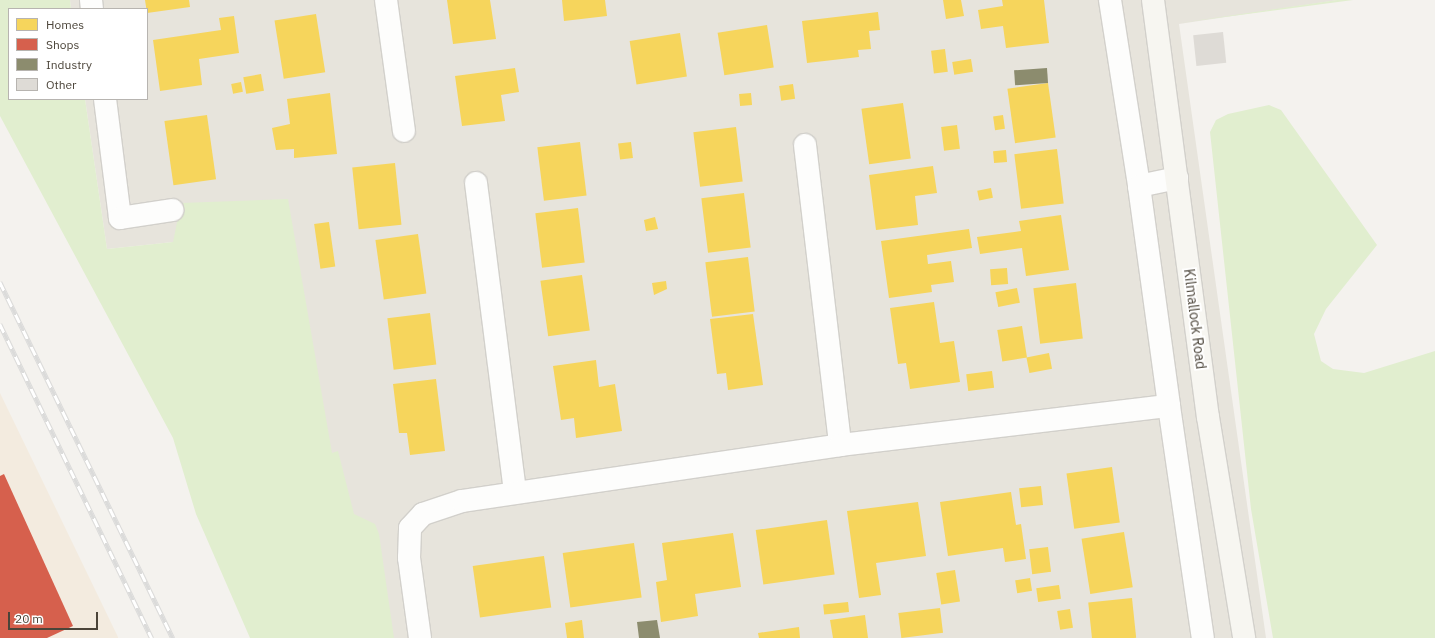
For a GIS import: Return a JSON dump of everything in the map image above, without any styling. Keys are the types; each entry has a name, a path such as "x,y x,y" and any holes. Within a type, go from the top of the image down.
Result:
{"main road":[{"name":"Kilmallock Road","path":"1153,0 1208,416 1244,638"}],"street":[{"path":"386,0 404,131"},
{"path":"1110,0 1139,186 1203,638"},
{"path":"104,100 120,218 172,210"},
{"path":"805,144 840,445"},
{"path":"1139,186 1177,178"},
{"path":"476,183 515,493"},
{"path":"420,638 408,558 410,528 423,514 462,500 840,445 1169,406"}],"shaded area":[{"path":"70,0 1338,0 1179,24 1266,638 337,638 173,242 107,249 85,100 148,100 148,8 71,8"},
{"path":"0,393 118,637 118,638 0,638"}],"green space":[{"path":"0,0 70,0 71,8 8,8 8,100 85,100 107,249 173,242 181,203 288,199 332,453 338,451 354,514 375,524 379,534 394,638 250,638 196,514 173,438 0,116"},
{"path":"1337,0 1353,0 1179,23"},
{"path":"1269,105 1281,110 1377,245 1326,309 1314,334 1321,361 1333,369 1364,373 1435,351 1435,638 1273,638 1251,509 1210,132 1216,120 1228,114"}],"building: Homes":[{"path":"145,0 189,0 190,7 148,13 148,8 146,8"},
{"path":"447,0 490,0 496,39 453,44"},
{"path":"562,0 605,0 607,16 564,21"},
{"path":"943,0 961,0 964,16 946,19"},
{"path":"1002,0 1044,0 1049,43 1006,48 1003,26 981,29 978,10 1003,6"},
{"path":"878,12 880,30 869,31 871,49 858,50 859,57 807,63 802,21"},
{"path":"316,14 325,72 284,79 275,21"},
{"path":"234,16 239,53 199,59 202,85 160,91 153,40 221,30 219,18"},
{"path":"767,25 774,67 724,75 718,33"},
{"path":"680,33 687,76 637,84 630,41"},
{"path":"945,49 948,72 934,74 931,51"},
{"path":"971,59 973,72 954,75 952,62"},
{"path":"515,68 519,92 501,95 505,121 462,126 455,76"},
{"path":"261,74 264,91 246,94 243,77"},
{"path":"241,82 243,92 233,94 231,84"},
{"path":"1048,83 1056,137 1015,143 1007,89"},
{"path":"793,84 795,99 781,101 779,86"},
{"path":"330,93 337,154 294,158 294,149 276,150 272,128 290,124 287,99"},
{"path":"751,93 752,105 740,106 739,94"},
{"path":"903,103 911,158 869,164 861,109"},
{"path":"207,115 216,179 173,185 164,121"},
{"path":"1003,115 1005,129 995,130 993,116"},
{"path":"957,125 960,149 944,151 941,127"},
{"path":"736,127 743,182 700,187 693,132"},
{"path":"580,142 587,196 544,201 537,147"},
{"path":"631,142 633,158 620,159 618,144"},
{"path":"1057,149 1064,204 1021,209 1014,154"},
{"path":"1006,150 1007,162 994,163 993,151"},
{"path":"395,163 401,225 359,229 352,167"},
{"path":"933,166 937,193 915,196 918,225 876,230 869,175"},
{"path":"991,188 993,198 979,200 977,191"},
{"path":"744,193 751,248 708,253 701,198"},
{"path":"578,208 585,263 542,268 535,213"},
{"path":"1061,215 1069,270 1026,276 1022,248 980,254 977,237 1021,231 1019,221"},
{"path":"655,217 658,229 646,231 644,220"},
{"path":"329,222 335,267 320,269 314,224"},
{"path":"969,229 972,248 927,255 928,264 951,261 954,282 931,285 932,292 889,298 881,241"},
{"path":"418,234 426,293 384,299 375,240"},
{"path":"748,257 755,312 712,317 705,262"},
{"path":"1007,268 1008,284 991,285 990,269"},
{"path":"582,275 590,330 548,336 540,281"},
{"path":"666,281 667,289 654,295 652,283"},
{"path":"1076,283 1083,339 1040,344 1033,288"},
{"path":"1017,288 1020,303 998,307 995,292"},
{"path":"934,302 940,343 954,341 960,382 910,389 906,363 898,364 890,308"},
{"path":"430,313 436,365 394,370 387,318"},
{"path":"753,314 763,385 728,390 726,373 717,374 710,319"},
{"path":"1022,326 1027,358 1002,362 997,330"},
{"path":"1049,353 1052,369 1029,373 1026,357"},
{"path":"596,360 599,387 615,384 622,431 576,438 574,418 561,420 553,366"},
{"path":"992,371 994,388 968,391 966,374"},
{"path":"436,379 445,451 410,455 407,433 399,433 393,384"},
{"path":"1112,467 1120,522 1074,529 1066,473"},
{"path":"1041,486 1043,505 1021,507 1019,488"},
{"path":"1011,492 1016,525 1021,524 1026,559 1005,562 1003,548 948,556 940,502"},
{"path":"918,502 926,556 876,563 881,595 859,598 847,511"},
{"path":"827,520 835,574 763,584 756,530"},
{"path":"1124,532 1133,587 1090,594 1082,539"},
{"path":"733,533 741,587 695,594 698,616 661,622 656,582 667,580 662,543"},
{"path":"634,543 642,597 570,607 563,553"},
{"path":"1048,547 1051,572 1032,574 1029,549"},
{"path":"544,556 551,607 480,618 473,566"},
{"path":"955,570 960,602 941,605 936,573"},
{"path":"1030,578 1032,591 1017,593 1015,580"},
{"path":"1059,585 1061,599 1038,602 1036,588"},
{"path":"1132,598 1136,638 1092,638 1088,603"},
{"path":"848,602 849,612 824,615 823,605"},
{"path":"940,608 943,633 901,638 898,613"},
{"path":"1070,609 1073,628 1060,630 1057,611"},
{"path":"865,615 868,638 833,638 830,620"},
{"path":"582,620 584,638 567,638 565,623"},
{"path":"799,627 800,638 759,638 758,633"}],"building: Shops":[{"path":"4,474 73,626 47,638 0,638 0,476"}],"building: Industry":[{"path":"1047,68 1048,83 1015,85 1014,70"},
{"path":"657,620 660,638 639,638 637,622"}],"building: Other":[{"path":"1223,32 1226,63 1196,66 1193,35"}],"railway":[{"path":"0,282 173,638"},
{"path":"0,324 152,638"}]}
